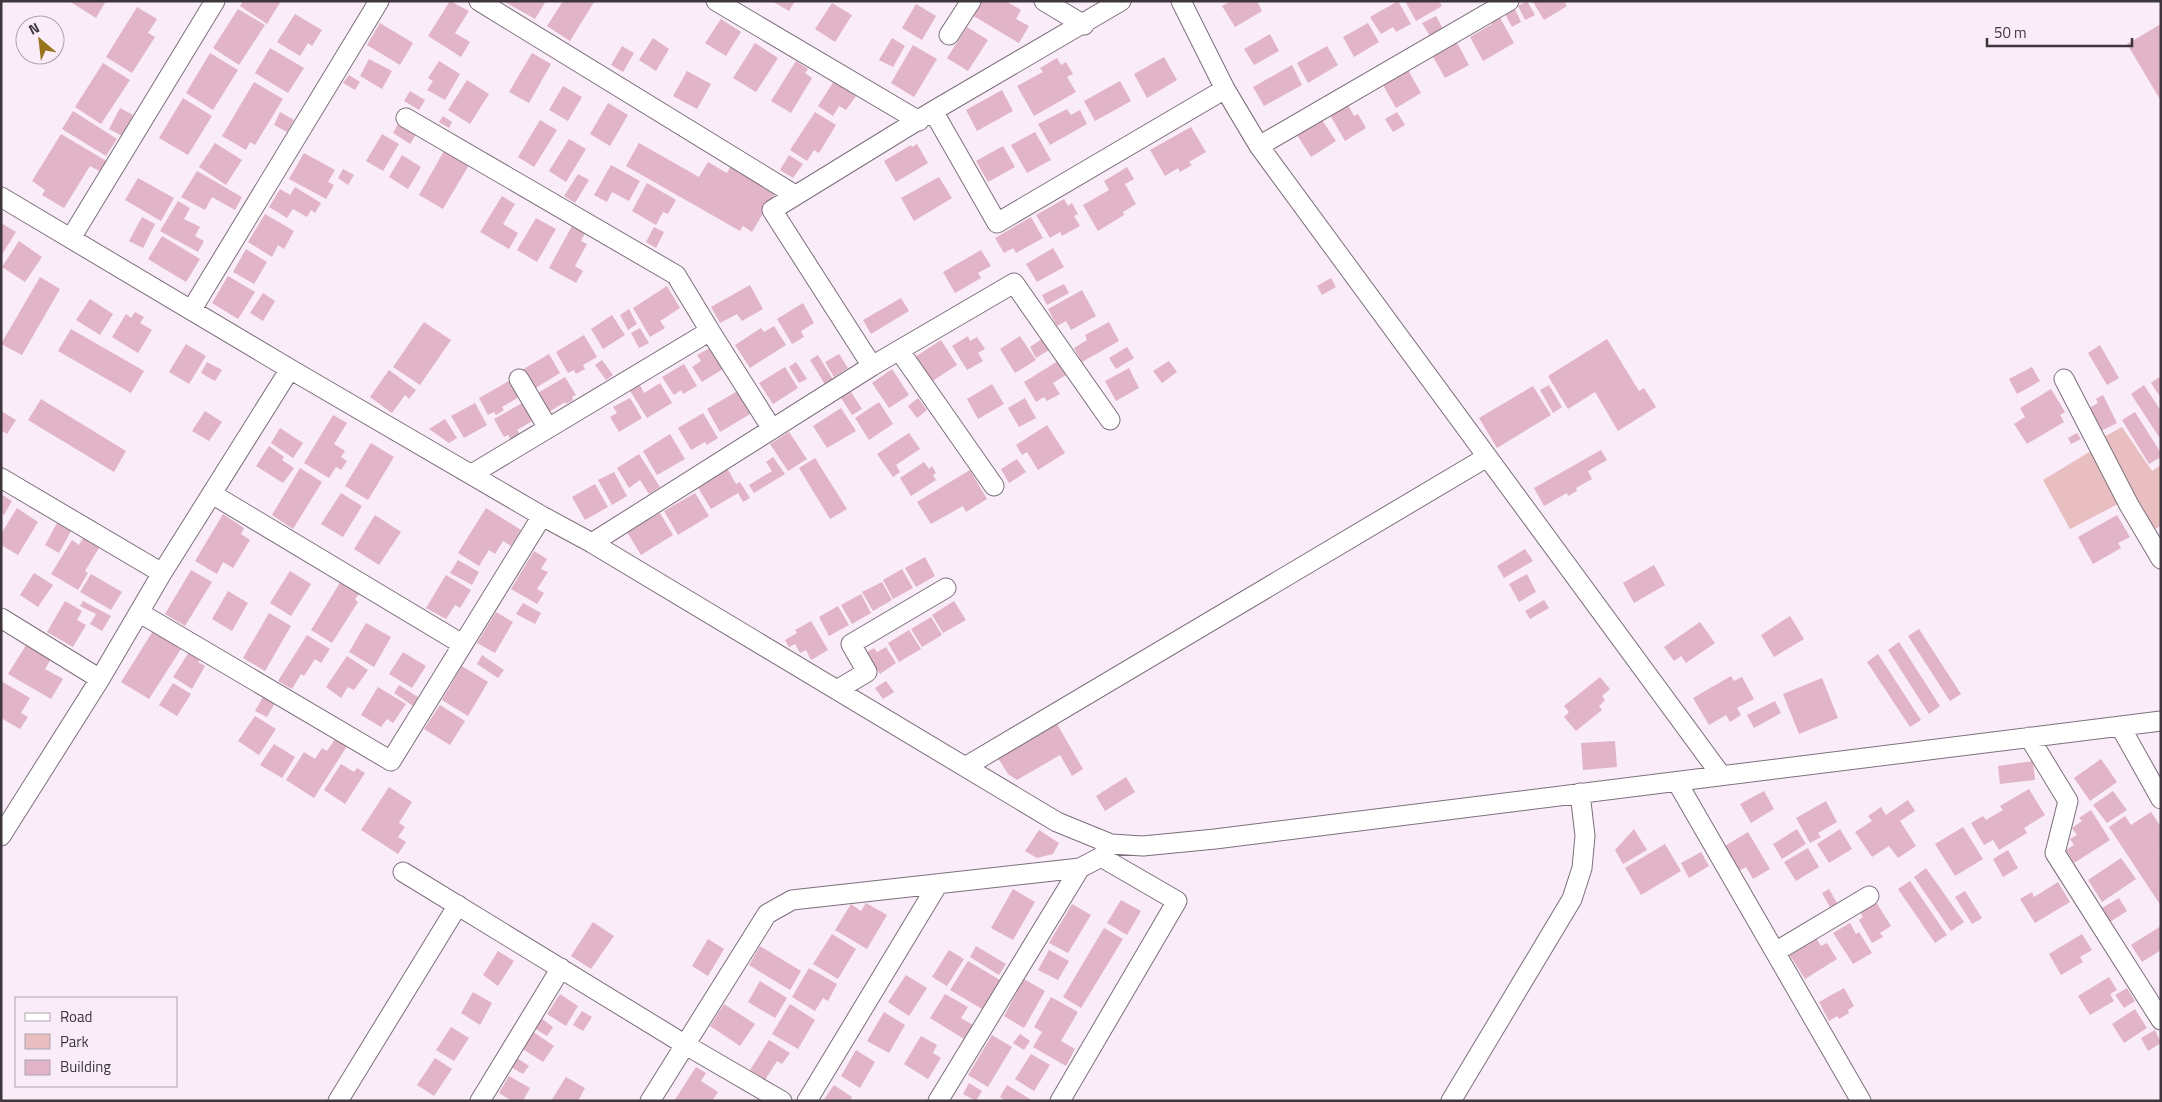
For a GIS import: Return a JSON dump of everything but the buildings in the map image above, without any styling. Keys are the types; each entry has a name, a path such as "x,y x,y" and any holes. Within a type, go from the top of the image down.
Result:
{"street":[{"path":"72,238 216,1"},
{"path":"192,309 379,1"},
{"path":"479,1 795,195"},
{"path":"716,1 926,116 997,222 1226,88"},
{"path":"949,35 970,1"},
{"path":"1044,1 1084,24"},
{"path":"872,366 772,210 926,116 1122,1"},
{"path":"1181,1 1226,88 1260,146 1721,776"},
{"path":"1260,146 1509,1"},
{"path":"406,118 676,275 772,429"},
{"path":"1,197 290,369 542,516 592,543 1106,850 1177,901 1060,1101"},
{"path":"592,543 872,366 1014,284 1110,420"},
{"path":"472,474 710,332"},
{"path":"899,350 994,486"},
{"path":"4,827 100,679 162,573 290,369"},
{"path":"519,379 548,428"},
{"path":"2064,379 2128,505 2161,559"},
{"path":"965,767 1487,457"},
{"path":"1,478 162,573"},
{"path":"212,494 462,644"},
{"path":"140,613 391,761 542,516"},
{"path":"837,690 867,672 851,644 946,588"},
{"path":"1,618 100,679"},
{"path":"938,1101 1080,868 1106,850 1216,839 2161,721"},
{"path":"2120,726 2161,799"},
{"path":"2030,737 2068,801 2055,852 2161,1020"},
{"path":"1676,782 1861,1101"},
{"path":"1451,1101 1572,899 1582,868 1585,836 1580,793"},
{"path":"650,1101 767,914 780,905 792,900 1080,868"},
{"path":"404,872 684,1044 782,1101"},
{"path":"807,1101 938,884"},
{"path":"1775,952 1869,896"},
{"path":"338,1101 458,906"},
{"path":"480,1101 561,968"}],"green space":[{"path":"2122,427 2152,471 2161,465 2161,526 2155,529 2102,438"},
{"path":"2091,451 2120,503 2070,529 2043,480"}]}
